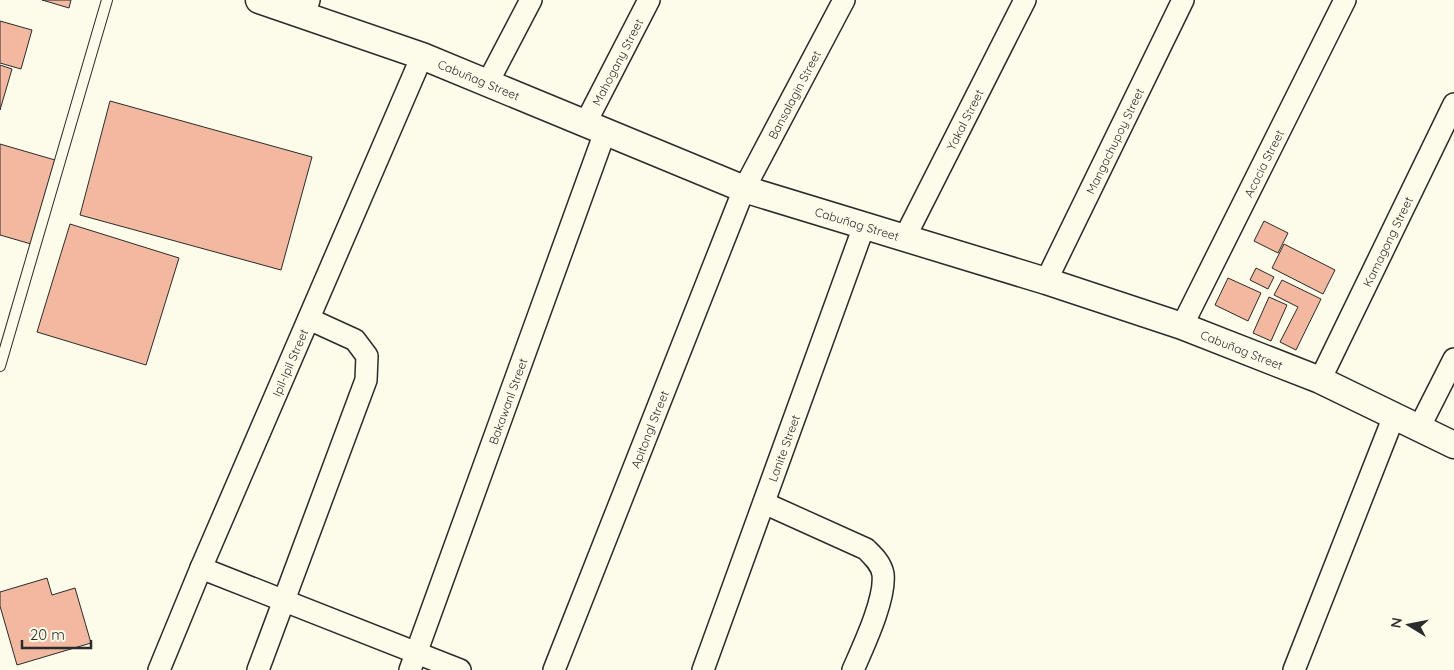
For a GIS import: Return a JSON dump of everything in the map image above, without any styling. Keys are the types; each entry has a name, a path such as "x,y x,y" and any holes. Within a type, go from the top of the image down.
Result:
{"street":[{"name":"Cabuñag Street","path":"259,0 306,7 487,84 744,189 1046,281 1182,326 1320,380 1454,445"},
{"path":"487,84 531,0"},
{"name":"Mahogany Street","path":"595,128 648,0"},
{"name":"Bansalagin Street","path":"744,189 844,0"},
{"name":"Yakal Street","path":"904,239 1025,0"},
{"name":"Mangachupoy Street","path":"1046,281 1183,0"},
{"name":"Acacia Street","path":"1182,326 1345,0"},
{"name":"Ipil-Ipil Street","path":"159,670 201,568 422,56"},
{"name":"Kamagong Street","path":"1320,380 1454,104"},
{"name":"Bakawanl Street","path":"413,661 595,128"},
{"name":"Apitongl Street","path":"554,670 744,189"},
{"name":"Lanite Street","path":"703,670 864,226"},
{"path":"258,670 366,380 367,356 355,340 309,319"},
{"path":"1419,428 1454,360"},
{"path":"1294,670 1394,416"},
{"path":"764,503 866,549 877,559 883,574 881,595 872,625 852,670"},
{"path":"201,568 284,600 413,661 460,670"}],"lane":[{"path":"0,366 106,0"}],"building":[{"path":"42,0 71,0 69,8"},
{"path":"0,21 32,30 21,69 0,63"},
{"path":"0,65 12,69 0,110"},
{"path":"110,101 312,157 281,270 80,215"},
{"path":"0,144 55,160 31,244 0,235"},
{"path":"1264,221 1288,233 1278,253 1254,241"},
{"path":"70,224 179,258 146,365 37,332"},
{"path":"1284,244 1335,270 1323,294 1272,268"},
{"path":"1256,268 1274,277 1268,289 1250,280"},
{"path":"1228,278 1261,293 1248,321 1215,305"},
{"path":"1282,280 1321,299 1296,350 1280,342 1298,307 1274,295"},
{"path":"1269,297 1287,305 1271,341 1253,333"},
{"path":"47,578 52,595 75,588 91,643 17,665 0,606 0,592"}]}
